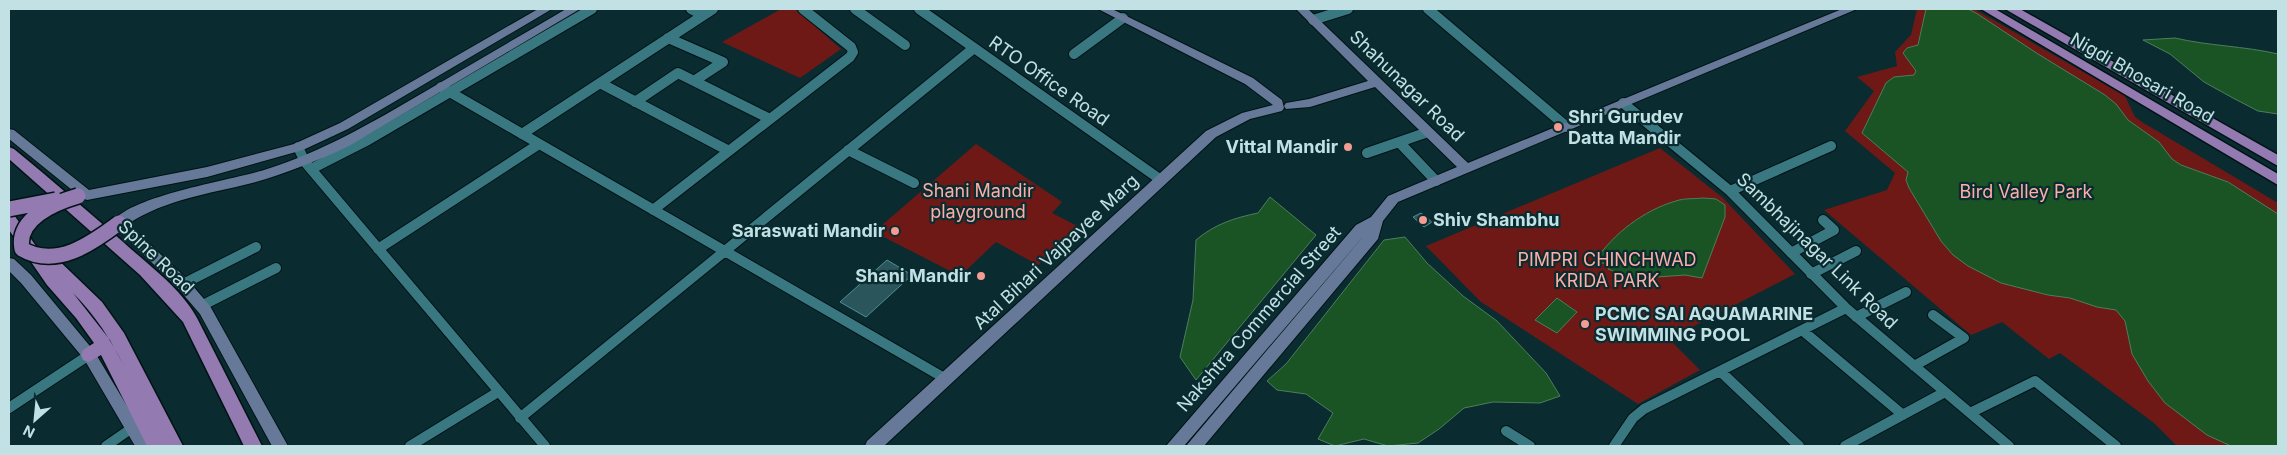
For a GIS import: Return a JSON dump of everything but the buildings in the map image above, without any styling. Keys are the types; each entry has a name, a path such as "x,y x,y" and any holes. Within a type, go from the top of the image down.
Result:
{"main road":[{"name":"Nigdi Bhosari Road","path":"1987,9 2278,180"},
{"name":"Nigdi Bhosari Road","path":"2010,9 2278,161"},
{"name":"Spine Road","path":"9,152 55,189 154,279 178,304 189,318 253,446"},
{"path":"9,209 78,196"},
{"path":"22,249 20,245 21,234 29,223 42,212 78,196"},
{"path":"9,219 53,280 82,314 104,346 120,373 156,446"},
{"path":"9,239 31,255 46,257 83,248 100,238 119,222"},
{"path":"46,257 96,306 118,337 174,446"},
{"path":"89,355 104,346"}],"street":[{"path":"9,133 78,196 141,186 207,172 298,147 344,126 546,9"},
{"path":"445,90 574,9"},
{"path":"119,222 157,203 279,170 308,165 592,9"},
{"path":"691,9 698,9"},
{"path":"522,134 713,9"},
{"path":"652,210 850,58 853,52 850,47 803,9"},
{"path":"855,9 905,45"},
{"name":"RTO Office Road","path":"919,9 1162,180"},
{"path":"1104,9 1249,81 1282,106"},
{"name":"Shahunagar Road","path":"1302,9 1466,168"},
{"path":"1313,20 1348,9"},
{"path":"1428,9 1567,127"},
{"name":"Nakshtra Commercial Street","path":"1174,446 1361,229 1376,220 1393,199 1851,9"},
{"path":"1074,54 1123,18"},
{"path":"668,38 723,62 694,81"},
{"path":"520,418 974,48"},
{"path":"635,102 678,73 770,119"},
{"name":"Atal Bihari Vajpayee Marg","path":"873,446 1211,134 1246,116 1282,106 1310,102 1377,82"},
{"path":"600,83 728,151"},
{"path":"445,90 946,379"},
{"name":"Sambhajinagar Link Road","path":"1623,103 1730,191 1846,308 2009,446"},
{"path":"1367,153 1428,132"},
{"path":"1399,142 1436,181"},
{"path":"378,250 538,144"},
{"path":"1730,191 1831,146"},
{"path":"298,147 308,165 378,250 545,446"},
{"path":"848,150 914,183"},
{"name":"Nakshtra Commercial Street","path":"1194,446 1372,235 1376,220"},
{"path":"1790,253 1834,230 1823,220"},
{"name":"Spine Road","path":"119,222 183,284 201,306 280,446"},
{"path":"183,284 256,247"},
{"path":"1811,274 1856,251"},
{"path":"9,263 26,279 89,355 143,446"},
{"path":"201,306 276,268"},
{"path":"1856,317 1906,292"},
{"path":"1614,446 1633,418 1644,409 1846,308"},
{"path":"1914,366 1964,338 1934,314"},
{"path":"1802,330 1903,415"},
{"path":"9,408 89,355"},
{"path":"1720,371 1799,446"},
{"path":"1970,413 2035,381 2116,446"},
{"path":"410,446 498,392"},
{"path":"1845,446 1945,392"},
{"path":"106,446 132,428"},
{"path":"1506,431 1530,446"}],"green space":[{"path":"781,9 795,9 841,49 800,78 722,42"},
{"name":"Bird Valley Park","path":"1917,9 1974,9 2125,96 2135,117 2142,122 2278,203 2278,446 2177,446 2154,423 2060,353 2049,359 2002,322 1971,335 1824,210 1887,190 1895,173 1845,131 1874,91 1857,77 1897,66 1895,52 1911,35"},
{"name":"Shani Mandir playground","path":"976,144 1062,202 1052,213 1081,228 1038,265 996,242 960,276 874,232"},
{"name":"PIMPRI CHINCHWAD KRIDA PARK","path":"1660,148 1723,198 1795,274 1669,339 1700,370 1638,404 1481,302 1426,246"}],"shaded area":[{"name":"Bird Valley Park","path":"1926,9 1968,9 1976,13 2105,95 2116,104 2128,120 2159,142 2172,159 2181,165 2228,182 2278,214 2278,446 2231,446 2207,435 2165,403 2148,381 2132,354 2125,321 2116,310 2001,283 1968,266 1953,255 1941,241 1909,188 1906,180 1908,172 1862,133 1886,83 1894,77 1914,75 1916,71 1903,53 1907,48 1918,45"},
{"path":"2175,38 2278,54 2278,114 2258,111 2233,98 2204,82 2170,54 2143,40"},
{"path":"1270,197 1316,235 1196,380 1180,357 1193,300 1196,240 1225,222 1258,213"},
{"path":"1716,199 1725,205 1725,217 1702,278 1685,275 1657,277 1654,285 1649,285 1608,269 1610,265 1595,261 1602,251 1630,224 1652,210 1679,200"},
{"path":"1405,237 1427,263 1463,296 1497,321 1546,373 1560,396 1540,403 1493,402 1464,408 1439,429 1418,443 1388,446 1364,439 1335,446 1318,439 1333,413 1306,394 1277,390 1267,381 1286,364 1384,240"},
{"path":"1557,298 1577,312 1557,333 1535,320"}],"place":[{"name":"Shri Gurudev Datta Mandir","path":"1558,127"},
{"name":"Vittal Mandir","path":"1348,147"},
{"name":"Shiv Shambhu","path":"1423,220"},
{"name":"Saraswati Mandir","path":"895,231"},
{"name":"Shani Mandir","path":"981,276"},
{"name":"PCMC SAI AQUAMARINE SWIMMING POOL","path":"1585,324"}]}
